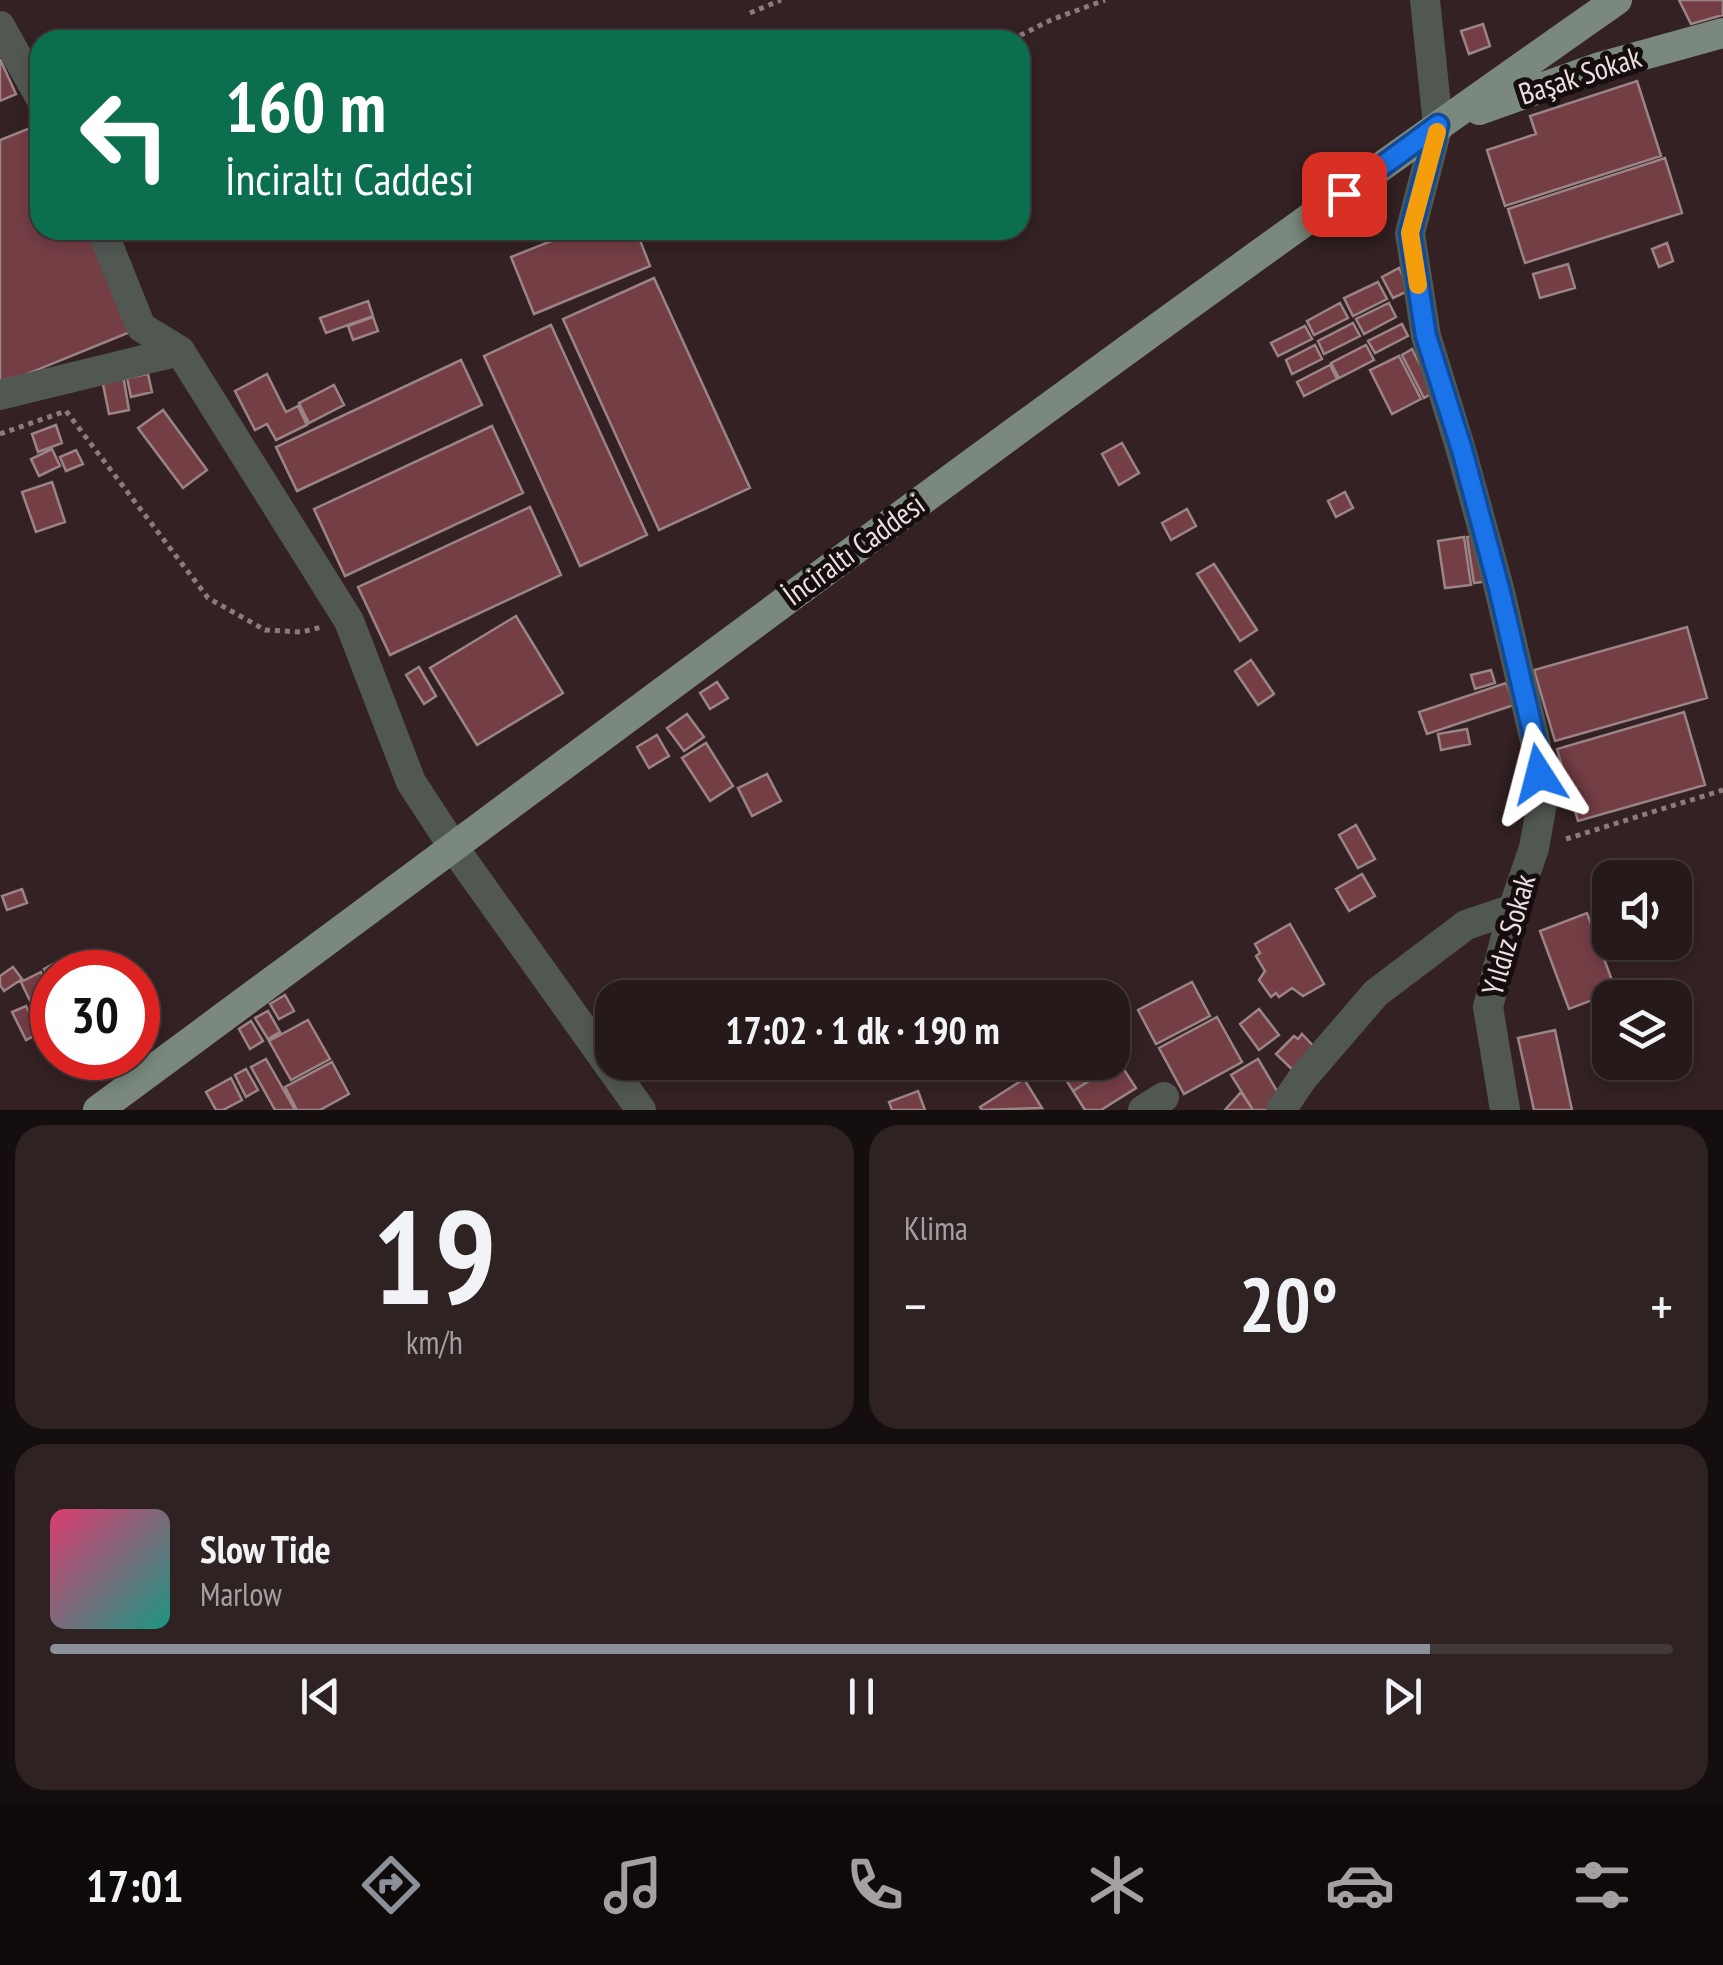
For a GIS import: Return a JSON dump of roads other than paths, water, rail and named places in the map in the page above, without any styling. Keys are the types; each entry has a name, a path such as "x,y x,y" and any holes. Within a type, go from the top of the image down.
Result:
{"main road":[{"name":"İnciraltı Caddesi","path":"98,1110 664,688 1438,125 1617,0"},
{"name":"Başak Sokak","path":"1438,125 1571,76 1723,33"}],"street":[{"name":"Yıldız Sokak","path":"1426,0 1438,125 1410,233 1426,336 1494,570 1536,745 1542,802 1534,848 1513,909 1488,1007 1505,1110"},
{"path":"0,26 30,79"},
{"path":"106,240 141,327 180,351 349,620 411,782 641,1110"},
{"path":"0,394 180,351"},
{"path":"1281,1110 1302,1079 1376,994 1466,925 1513,909"}]}
